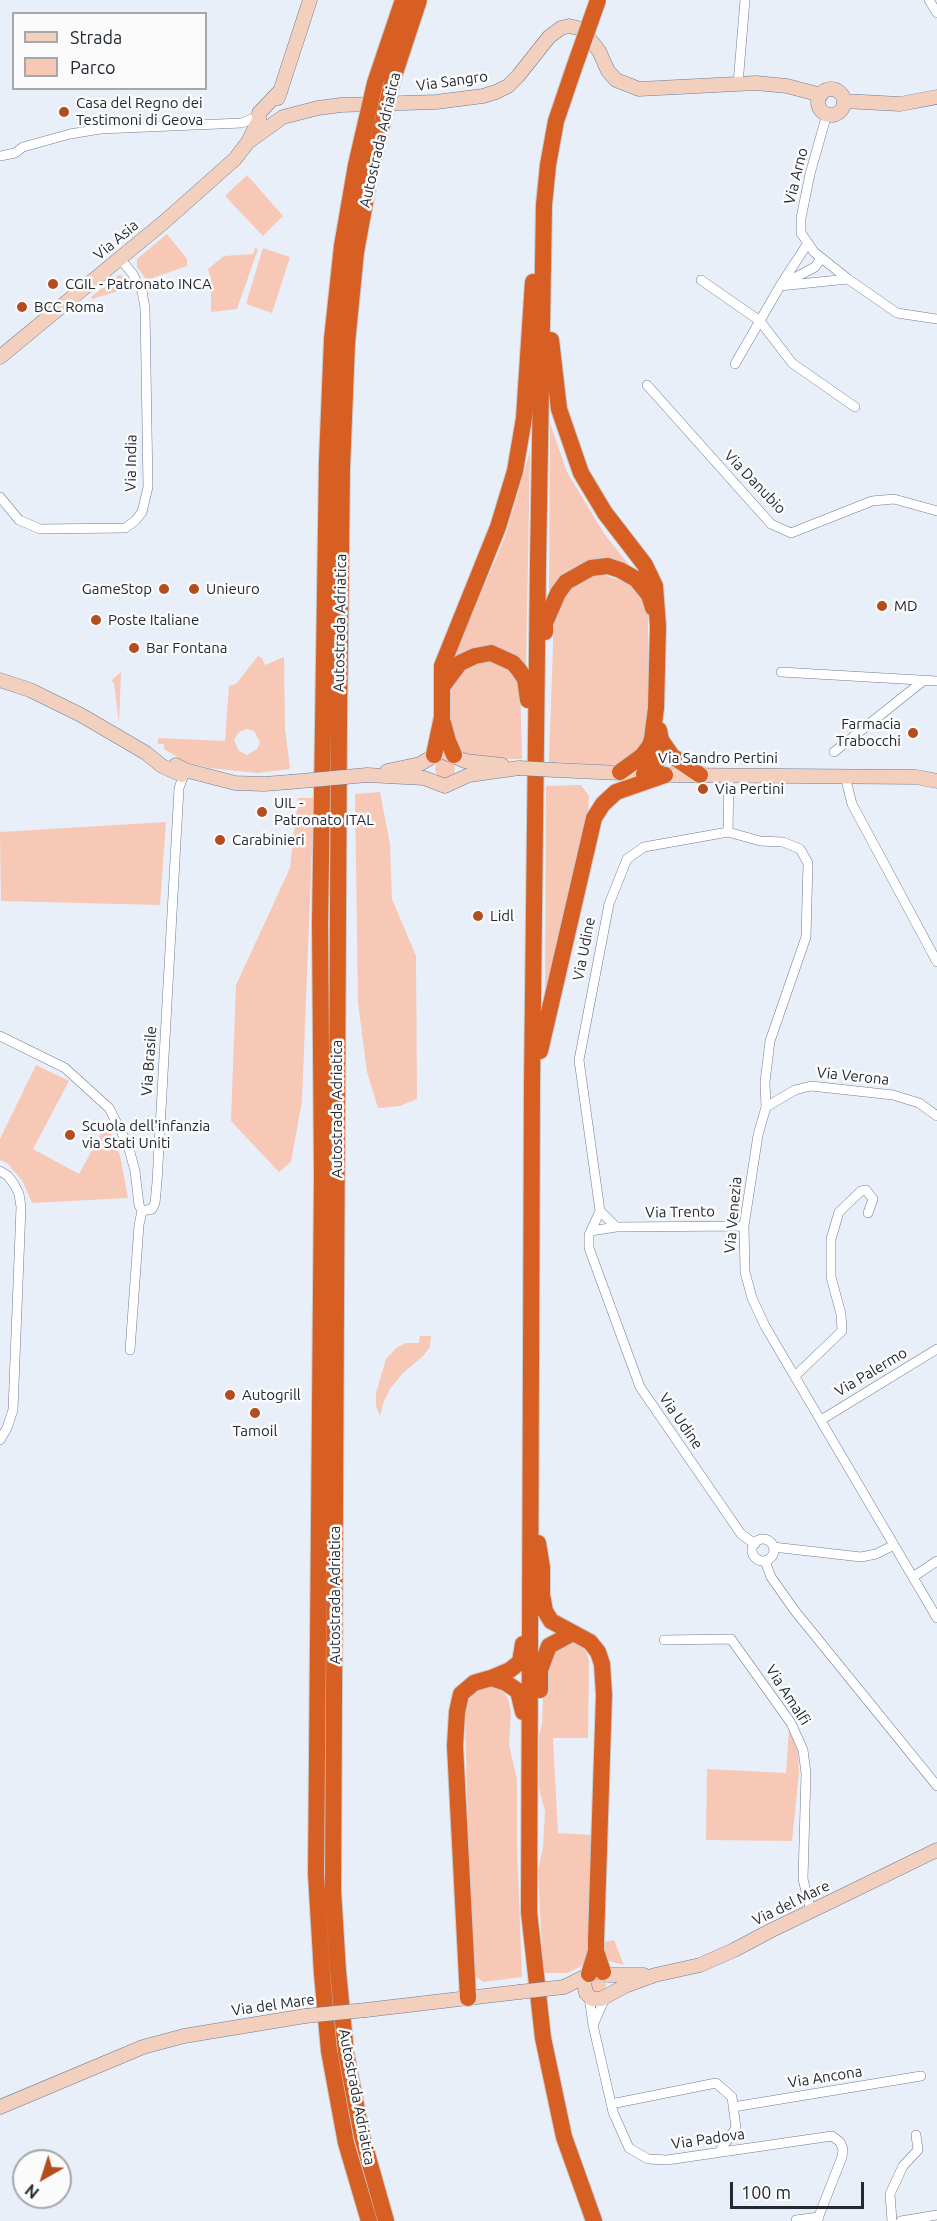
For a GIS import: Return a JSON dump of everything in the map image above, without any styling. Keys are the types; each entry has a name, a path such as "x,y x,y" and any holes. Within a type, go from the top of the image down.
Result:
{"highway":[{"name":"Autostrada Adriatica","path":"386,2221 362,2136 346,2053 333,1890 339,683 342,468 349,249 356,165 375,83 403,0"},
{"name":"Autostrada Adriatica","path":"369,2221 346,2142 329,2051 316,1874 322,1188 320,911 327,461 332,339 349,249 393,79 419,0"},
{"path":"456,757 447,741 442,717 442,666 498,527 515,471 524,418 534,265 548,165 556,121 598,0"},
{"path":"544,205 549,218 551,346 559,409 581,473 604,513 645,565 655,586 658,626 656,708 649,747 642,756 620,772"},
{"path":"544,205 532,1084 529,1912 543,2038 564,2137 594,2221"},
{"path":"537,695 543,674 545,623 558,593 566,582 577,575 591,568 608,566 636,579 649,595 658,626"},
{"path":"442,687 455,669 468,659 483,654 500,656 513,663 525,679 528,690 529,723 536,736"},
{"path":"644,774 655,765 658,758 661,740 656,708"},
{"path":"432,757 442,717"},
{"path":"661,740 672,756 700,775"},
{"path":"532,1084 594,818 603,804 616,792 665,775"},
{"path":"530,1529 540,1546 545,1611 550,1621 590,1642 598,1652 604,1679 597,1974"},
{"path":"468,1998 455,1746 457,1712 461,1694 474,1683 510,1670 520,1662 523,1647 523,1616 530,1600"},
{"path":"528,1746 539,1723 540,1670 544,1656 549,1646 571,1634"},
{"path":"492,1678 518,1691 523,1704 528,1746"}],"main road":[{"name":"Via Asia","path":"0,357 196,195 235,159 263,121 280,90 310,0"},
{"name":"Via Sangro","path":"263,121 341,105 436,102 483,96 496,92 508,86 518,76 549,37 561,28 569,26 582,29 593,42 608,71 616,80 639,89 756,83 787,86 820,95 827,90 834,89 840,92 844,101 900,104 937,97"},
{"path":"820,95 819,107 827,114 839,113 844,101"},
{"path":"0,680 30,690 60,704 146,753 162,766 186,775"},
{"name":"Via Sandro Pertini","path":"186,775 236,783 264,784 369,775 420,764 444,752 476,763 519,768 665,775 916,777 937,781"},
{"path":"432,757 428,764 428,774 435,783"},
{"path":"456,757 462,769 459,778"},
{"name":"Via Sandro Pertini","path":"369,775 424,778 439,785 450,785 459,778 469,775 519,768"},
{"name":"Via Sandro Pertini","path":"916,777 937,770"},
{"name":"Via del Mare","path":"564,1988 596,2000 655,1975 700,1965 937,1851"},
{"path":"587,1995 584,1983 597,1974 612,1981 608,1996"},
{"name":"Via del Mare","path":"0,2107 143,2047 184,2036 305,2016 564,1988 597,1974 655,1975"}],"street":[{"path":"738,84 745,0"},
{"path":"929,0 937,13"},
{"name":"Via Arno","path":"827,114 810,174 801,218 801,233 821,258 897,313 937,319"},
{"path":"0,156 70,134 116,129 263,121"},
{"path":"735,364 808,243"},
{"path":"780,286 815,267 821,258"},
{"name":"Via India","path":"0,497 19,520 40,529 125,528 142,512 148,488 145,308 142,291 132,273 120,259"},
{"path":"780,286 848,279"},
{"path":"701,280 760,321 792,363 855,407"},
{"name":"Via Danubio","path":"647,385 771,524 791,533 872,501 894,499 937,511"},
{"path":"781,672 937,681"},
{"path":"834,752 923,681"},
{"name":"Via Brasile","path":"130,1350 142,1211 152,1209 155,1203 180,799 186,775"},
{"path":"728,832 729,775"},
{"path":"844,776 852,804 937,962"},
{"name":"Via Venezia","path":"728,832 760,841 783,842 800,849 808,863 806,937 770,1041 765,1082 766,1107 758,1135 744,1226 744,1265 752,1298 765,1326 937,1618"},
{"name":"Via Udine","path":"728,832 644,847 627,859 609,904 579,1060 600,1211 588,1240 589,1248 639,1387 741,1534 755,1544 753,1554 758,1560 765,1561 771,1577 795,1611 937,1786"},
{"path":"0,1036 65,1068 108,1108 128,1145 142,1211"},
{"name":"Via Verona","path":"766,1107 795,1090 812,1086 893,1095 919,1103 937,1116"},
{"path":"0,1171 14,1184 19,1194 21,1207 14,1410 0,1440"},
{"path":"795,1376 842,1331 841,1314 831,1277 831,1239 839,1212 861,1191 866,1190 873,1199 868,1213"},
{"path":"600,1211 616,1227"},
{"name":"Via Trento","path":"616,1227 744,1226"},
{"path":"591,1231 616,1227"},
{"name":"Via Palermo","path":"821,1420 937,1349"},
{"path":"755,1544 763,1540 770,1542 773,1547 772,1556 765,1561"},
{"path":"773,1547 861,1557 876,1554 894,1545"},
{"path":"913,1576 937,1561"},
{"name":"Via Amalfi","path":"664,1640 731,1640 791,1723 803,1750 806,1773 803,1879 811,1912"},
{"path":"587,1995 593,2025"},
{"path":"593,2025 608,1996"},
{"name":"Via Padova","path":"593,2025 611,2104 629,2148 648,2159 667,2160 822,2136 837,2138 843,2149 842,2157 818,2219 796,2220"},
{"name":"Via Ancona","path":"733,2107 921,2076"},
{"path":"611,2104 716,2083 732,2097 736,2128 719,2152"},
{"path":"892,2221 890,2194 903,2166 918,2150 916,2135"},
{"path":"901,2221 937,2215"}],"green space":[{"path":"247,175 283,216 263,236 225,196"},
{"path":"167,234 187,259 187,266 147,280 137,267 137,259"},
{"path":"255,248 258,249 237,309 211,312 211,279 208,269 224,256 253,254"},
{"path":"263,248 290,257 272,313 246,304"},
{"path":"119,275 125,277 132,287 92,299 91,297"},
{"path":"550,423 567,472 605,535 642,581 618,564 549,596"},
{"path":"530,451 526,667 509,654 451,663 505,537"},
{"path":"591,576 606,576 622,581 635,588 644,602 648,614 648,734 645,744 622,763 610,765 549,762 554,616 564,594 577,583"},
{"path":"258,656 262,658 265,665 284,657 285,728 290,769 257,773 210,768 186,762 164,749 164,744 158,744 158,738 225,741 229,686 236,684","holes":["247,729 254,731 260,742 257,749 247,755 239,751 234,740 239,732"]},
{"path":"495,660 509,667 520,682 522,759 475,759 456,750 447,714 452,682 468,663"},
{"path":"121,672 119,723 114,683 111,681"},
{"path":"441,759 449,759 455,765 455,773 449,779 441,779 435,773 435,765"},
{"path":"581,785 589,796 588,817 545,999 546,786"},
{"path":"380,792 390,844 392,899 416,956 417,1099 400,1106 378,1108 367,1072 358,1002 355,794"},
{"path":"298,798 314,798 302,1101 291,1162 279,1172 231,1121 236,985 290,868"},
{"path":"166,822 160,905 1,901 0,832"},
{"path":"36,1065 69,1081 33,1149 79,1174 107,1123 120,1156 128,1198 32,1203 22,1180 7,1163 0,1160 0,1139"},
{"path":"420,1336 431,1336 430,1347 390,1389 380,1416 376,1406 376,1393 386,1359 396,1348 406,1343 419,1343"},
{"path":"570,1641 580,1644 589,1661 588,1738 553,1738 558,1833 592,1835 589,1959 580,1967 567,1973 543,1973 538,1870 543,1848 545,1811 539,1789 539,1735 542,1724 544,1666 548,1654"},
{"path":"483,1684 497,1687 507,1696 511,1711 509,1745 517,1779 522,1977 483,1982 474,1975 471,1960 465,1702 472,1691"},
{"path":"789,1728 798,1752 799,1773 792,1841 706,1840 707,1769 786,1773"},
{"path":"614,1940 624,1965 609,1961 604,1954 603,1942"},
{"path":"598,1977 604,1979 606,1985 604,1991 598,1993 592,1991 590,1985 592,1979"}],"place":[{"name":"Casa del Regno dei Testimoni di Geova","path":"64,112"},
{"name":"CGIL - Patronato INCA","path":"53,284"},
{"name":"BCC Roma","path":"22,307"},
{"name":"GameStop","path":"164,589"},
{"name":"Unieuro","path":"194,589"},
{"name":"MD","path":"882,606"},
{"name":"Poste Italiane","path":"96,620"},
{"name":"Bar Fontana","path":"134,648"},
{"name":"Farmacia Trabocchi","path":"913,733"},
{"name":"Via Pertini","path":"703,789"},
{"name":"UIL - Patronato ITAL","path":"262,812"},
{"name":"Carabinieri","path":"220,840"},
{"name":"Lidl","path":"478,916"},
{"name":"Scuola dell'infanzia via Stati Uniti","path":"70,1135"},
{"name":"Autogrill","path":"230,1395"},
{"name":"Tamoil","path":"255,1413"}]}
